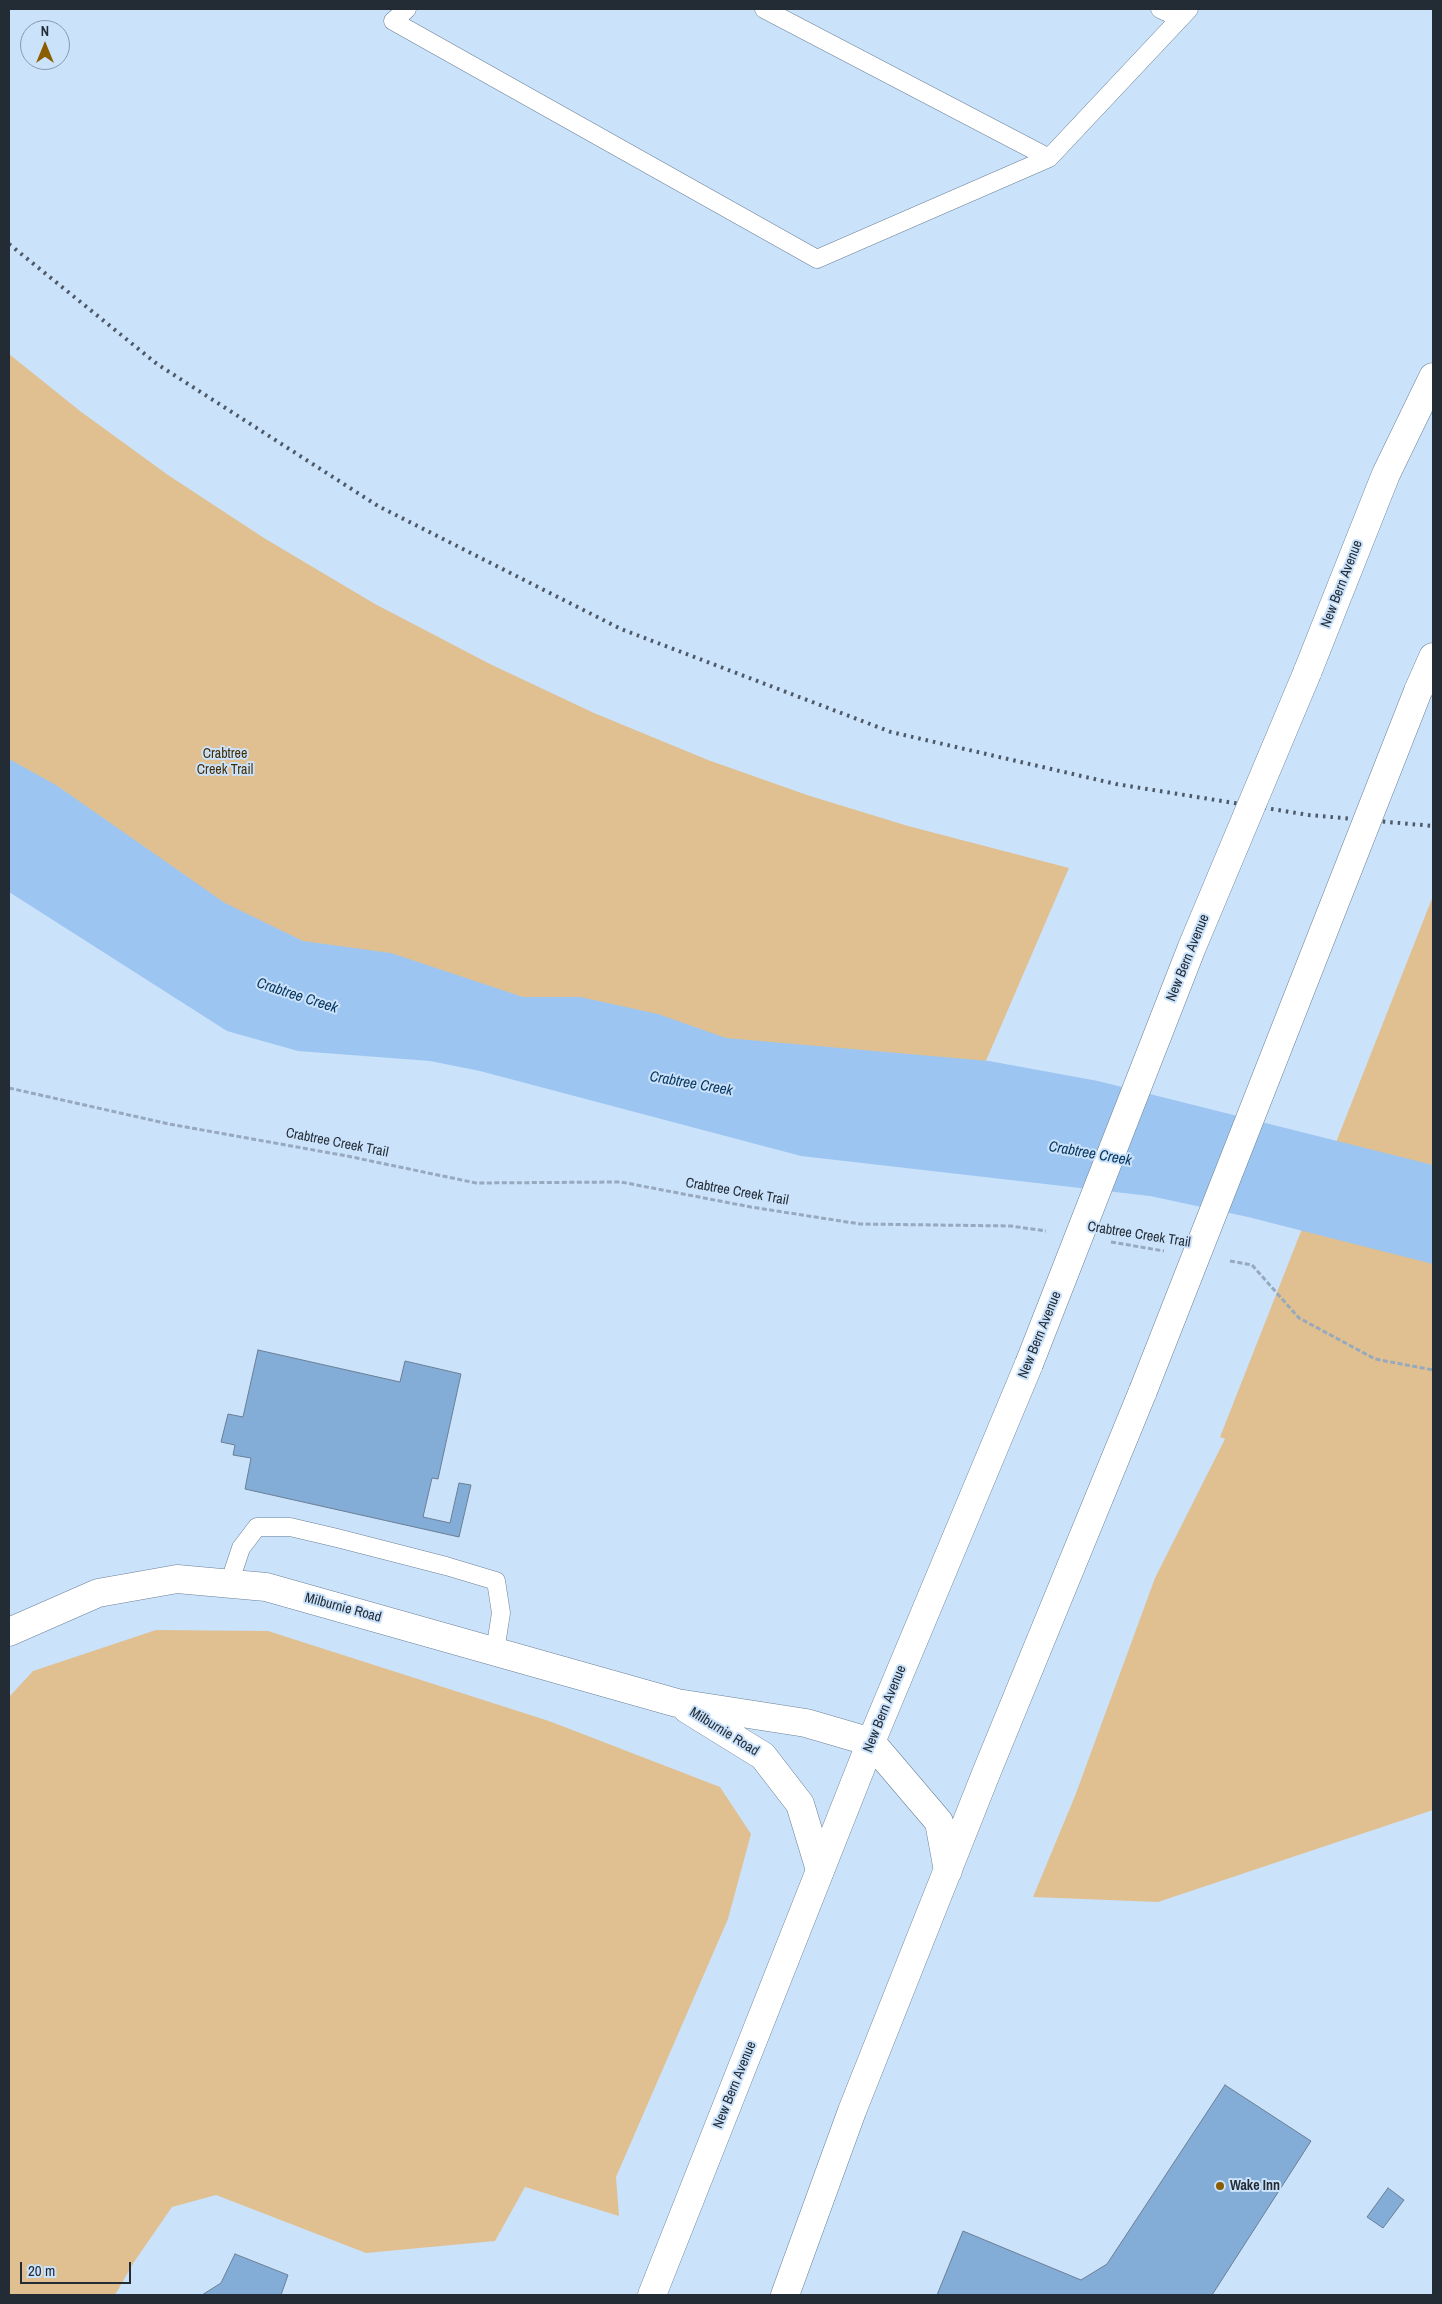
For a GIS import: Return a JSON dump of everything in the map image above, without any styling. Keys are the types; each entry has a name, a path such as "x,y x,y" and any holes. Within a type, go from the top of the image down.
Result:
{"main road":[{"name":"New Bern Avenue","path":"652,2295 871,1742 1029,1364 1192,947 1307,672 1386,474 1433,377"},
{"path":"785,2295 852,2111 1143,1391 1433,657"},
{"name":"Milburnie Road","path":"9,1632 98,1593 177,1579 266,1587 495,1650 677,1703 806,1722 871,1742"},
{"name":"Milburnie Road","path":"677,1703 763,1756 800,1804 820,1870"},
{"path":"871,1742 939,1822 948,1871"}],"lane":[{"path":"407,9 393,21 817,259 1049,158 1184,14"},
{"path":"764,9 1049,158"},
{"path":"1160,9 1184,14"},
{"path":"229,1584 241,1548 257,1527 290,1527 336,1538 446,1566 496,1581 501,1613 495,1650"}],"path":[{"name":"Crabtree Creek Trail","path":"9,1088 169,1124 347,1156 476,1183 621,1182 751,1207 860,1224 1011,1226 1050,1232"},
{"name":"Crabtree Creek Trail","path":"1107,1241 1165,1251"},
{"path":"1223,1260 1252,1265 1299,1318 1375,1359 1433,1370"}],"green space":[{"name":"Crabtree Creek Trail","path":"9,354 80,411 168,475 264,538 375,604 492,665 594,713 708,760 807,795 908,826 1069,868 954,1135 9,859"},
{"path":"1433,896 1433,1810 1158,1902 1033,1897 1075,1796 1155,1578 1225,1439 1220,1437"},
{"path":"156,1630 268,1631 549,1721 720,1787 751,1834 728,1919 616,2177 619,2216 525,2187 495,2241 366,2253 216,2195 172,2207 134,2262 115,2295 9,2295 9,1697 33,1671"}],"water":[{"name":"Crabtree Creek","path":"9,759 56,785 225,903 303,941 391,953 523,997 580,997 658,1014 726,1038 989,1061 1098,1081 1433,1165 1433,1264 1248,1217 1150,1196 801,1156 480,1071 430,1061 298,1051 227,1031 9,892"}],"building":[{"path":"258,1350 400,1382 405,1361 461,1374 438,1479 432,1478 423,1517 450,1523 459,1483 471,1485 459,1537 245,1489 251,1458 233,1455 235,1445 221,1442 228,1414 243,1417"},
{"name":"Wake Inn","path":"1225,2085 1311,2141 1212,2295 937,2295 963,2231 1081,2280 1107,2264"},
{"path":"1388,2188 1404,2200 1383,2228 1367,2217"},
{"path":"235,2254 288,2275 281,2295 202,2295 221,2283"}],"railway":[{"path":"9,244 157,364 378,506 621,629 891,732 1116,784 1309,815 1433,826"}],"place":[{"name":"Wake Inn","path":"1220,2186"}]}
